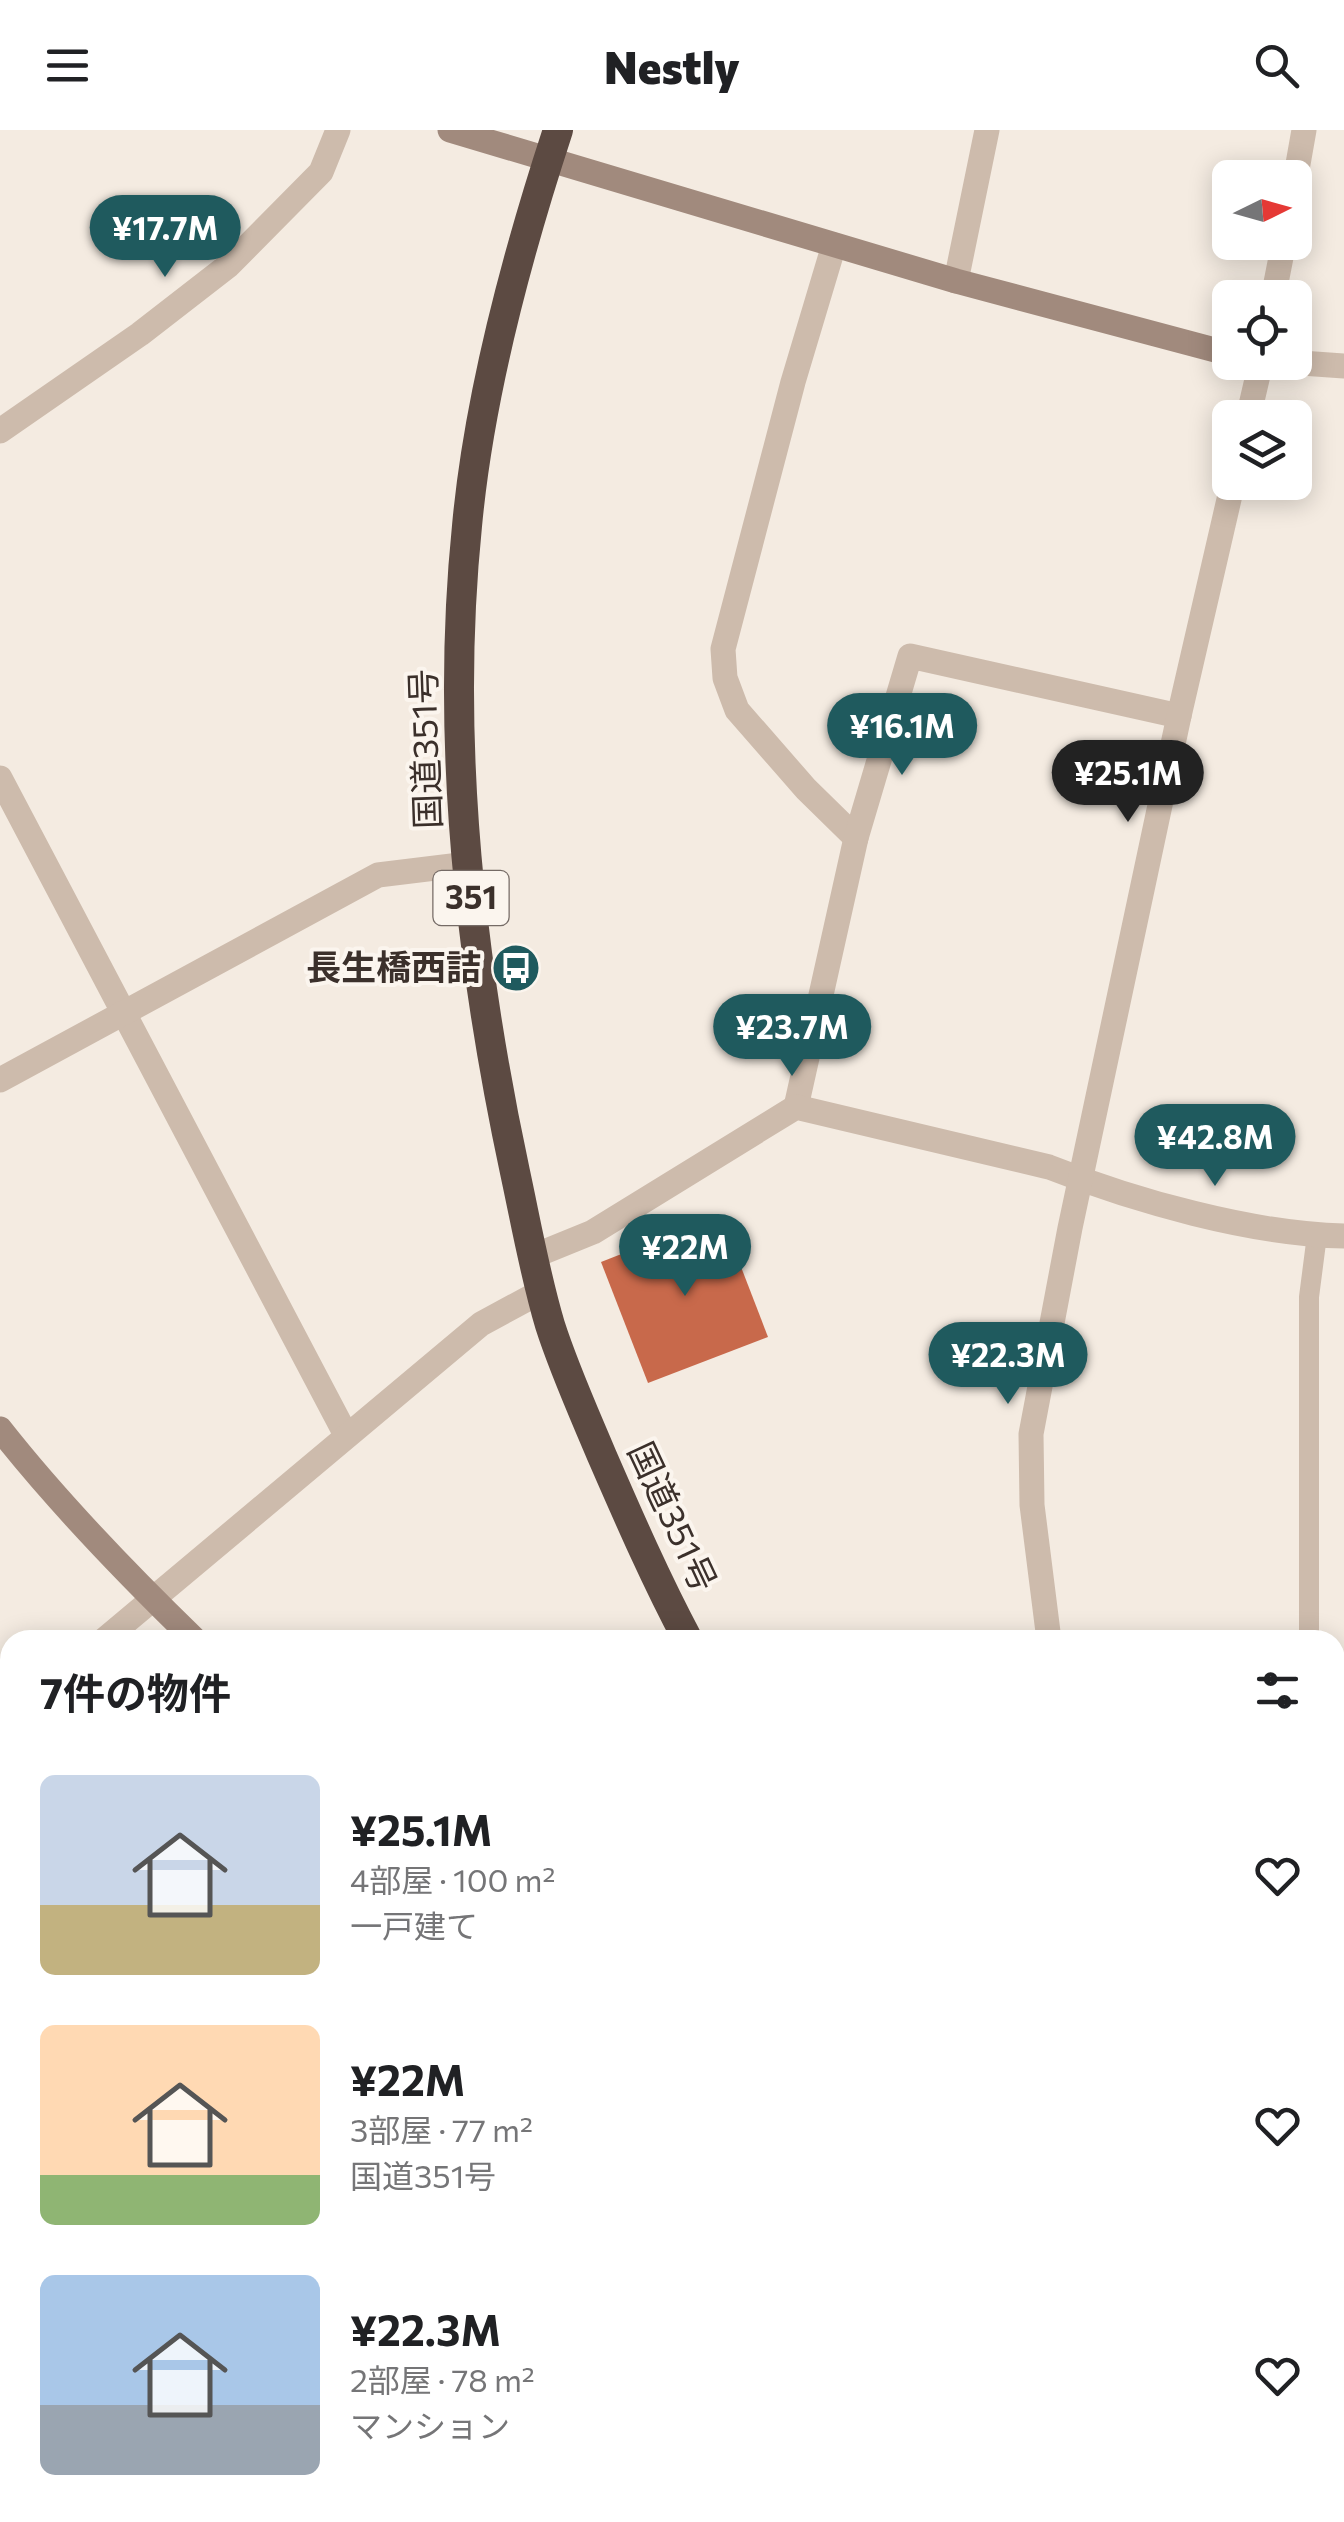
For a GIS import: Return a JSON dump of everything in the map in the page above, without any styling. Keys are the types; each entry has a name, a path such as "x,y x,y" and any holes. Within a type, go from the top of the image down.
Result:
{"highway":[{"name":"国道351号","path":"554,144 503,324 466,525 460,740 468,864 477,966 495,1080 550,1326 655,1578 683,1630"}],"street":[{"path":"0,432 140,334 229,265 321,172 338,130"},
{"path":"450,130 554,144 834,244 1212,349"},
{"path":"956,280 987,130"},
{"path":"1299,160 1304,130"},
{"path":"834,244 793,382 723,650 725,678 737,710 806,790 856,838"},
{"path":"1312,364 1344,366"},
{"path":"1048,1630 1032,1505 1031,1434 1179,716 1229,500"},
{"path":"796,1106 856,838 910,656 1179,716"},
{"path":"0,778 346,1435"},
{"path":"0,1080 378,875 468,864"},
{"path":"534,1256 592,1232 796,1106 1049,1167 1204,1216 1317,1236 1344,1236"},
{"path":"116,1630 481,1324 542,1291"},
{"path":"0,1430 26,1464 185,1630"}],"lane":[{"path":"1309,1630 1308,1297 1317,1236"}],"building":[{"path":"721,1215 768,1337 648,1383 601,1262"}],"place":[{"name":"長生橋西詰","path":"516,968"}]}
